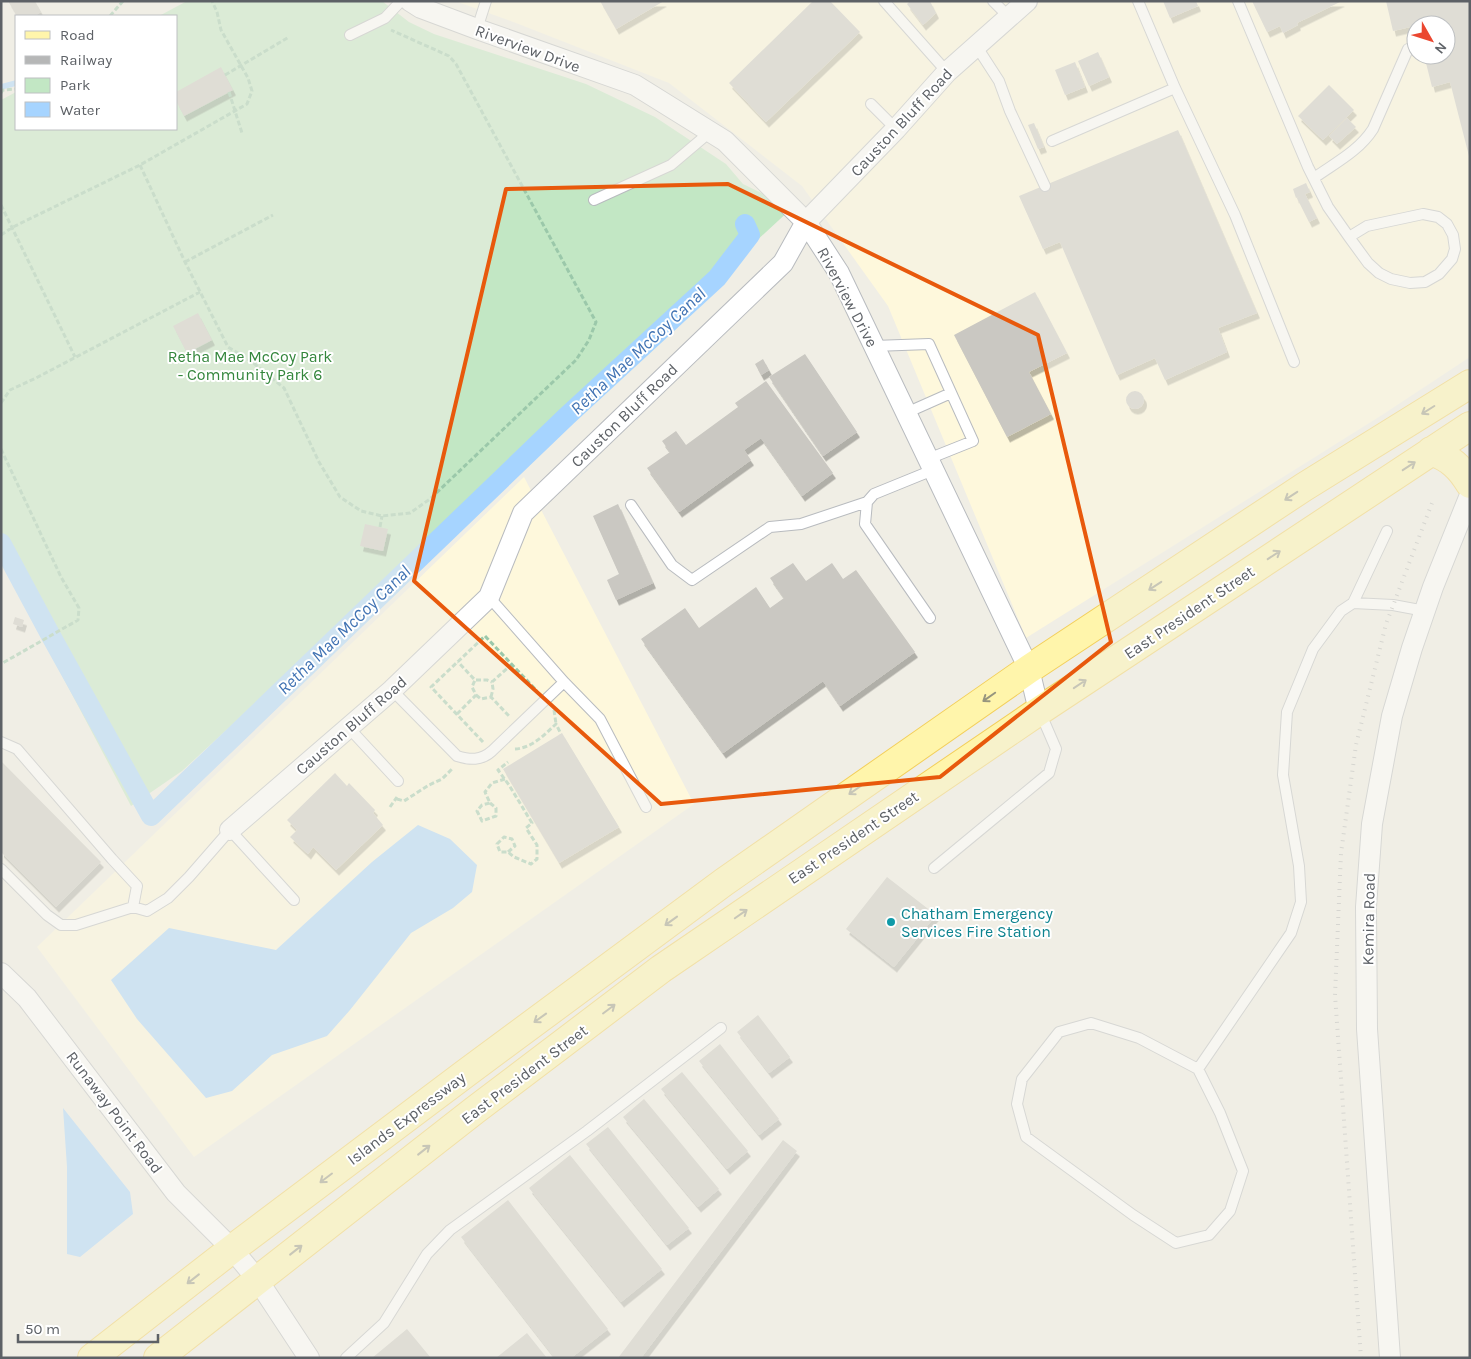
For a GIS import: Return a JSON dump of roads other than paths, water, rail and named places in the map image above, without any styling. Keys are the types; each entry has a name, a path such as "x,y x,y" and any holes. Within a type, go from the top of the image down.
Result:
{"main road":[{"path":"1029,669 1304,487 1470,384"},
{"name":"East President Street","path":"257,1280 661,969 1039,711 1470,426"},
{"path":"1431,451 1447,457 1465,475 1470,484"},
{"name":"Islands Expressway","path":"92,1358 232,1249 466,1072 724,882 1029,669"},
{"path":"158,1358 257,1280"}],"street":[{"name":"Riverview Drive","path":"410,1 421,8 635,86 725,141 806,222 839,273 1029,669 1039,711"},
{"name":"Causton Bluff Road","path":"230,830 392,690 489,597 523,513 783,263 806,222 947,72 1027,1"},
{"name":"Kemira Road","path":"1390,1358 1367,1029 1366,907 1372,824 1392,716 1425,611 1448,547 1470,495"},
{"name":"Runaway Point Road","path":"1,972 28,998 176,1193 232,1249 257,1280 310,1358"}],"lane":[{"path":"350,35 385,18 401,1"},
{"path":"477,29 486,1"},
{"path":"884,1 947,72"},
{"path":"993,1 1009,17"},
{"path":"1138,1 1174,88 1235,216 1294,362"},
{"path":"1238,1 1328,207 1349,237 1368,263 1379,273 1391,279 1410,283 1425,282 1439,274 1452,259 1455,249 1453,234 1447,224 1438,217 1423,214 1367,226 1349,237"},
{"path":"977,47 999,81 1010,111 1045,186"},
{"path":"1314,178 1359,147 1367,139 1406,54"},
{"path":"1052,141 1174,88"},
{"path":"871,104 896,128"},
{"path":"594,200 670,165 710,132"},
{"path":"631,505 672,565 692,580 770,527 800,524 867,502 874,494 973,440 929,344 874,346"},
{"path":"906,413 951,393"},
{"path":"867,502 865,524 930,618"},
{"path":"1198,1069 1291,933 1301,902 1299,866 1283,775 1287,712 1313,650 1341,611 1354,603 1387,531"},
{"path":"489,597 564,682 600,719 646,807"},
{"path":"1354,603 1393,605 1425,611"},
{"path":"392,690 457,756 470,760 486,757 564,682"},
{"path":"934,868 1050,773 1056,749 1039,711"},
{"path":"349,728 398,781"},
{"path":"1,742 17,749 137,886 133,907"},
{"path":"1,868 47,915 60,925 76,925 133,907 147,910 168,898 230,830 294,900"},
{"path":"1091,1023 1139,1038 1198,1069 1220,1113 1243,1171 1230,1211 1209,1235 1176,1243 1133,1215 1026,1137 1016,1104 1022,1079 1059,1032 1091,1023"},
{"path":"346,1358 384,1323 427,1254 450,1230 587,1131 721,1028"}],"water":[{"path":"418,825 450,839 477,865 472,892 453,908 411,933 327,1036 272,1055 232,1091 206,1098 137,1019 111,980 169,928 276,950 372,862"},
{"path":"63,1108 130,1192 133,1214 80,1257 67,1254 67,1167"}],"waterway":[{"path":"1,87 15,83"},
{"name":"Retha Mae McCoy Canal","path":"1,543 151,816 567,416 717,278 750,235 745,224"}],"railway":[{"path":"1361,1358 1335,995 1341,853 1356,745 1386,624 1432,503"}],"place":[{"name":"Chatham Emergency Services Fire Station","path":"891,922"}],"park label":[{"name":"Retha Mae McCoy Park - Community Park 6","path":"250,365"}]}
